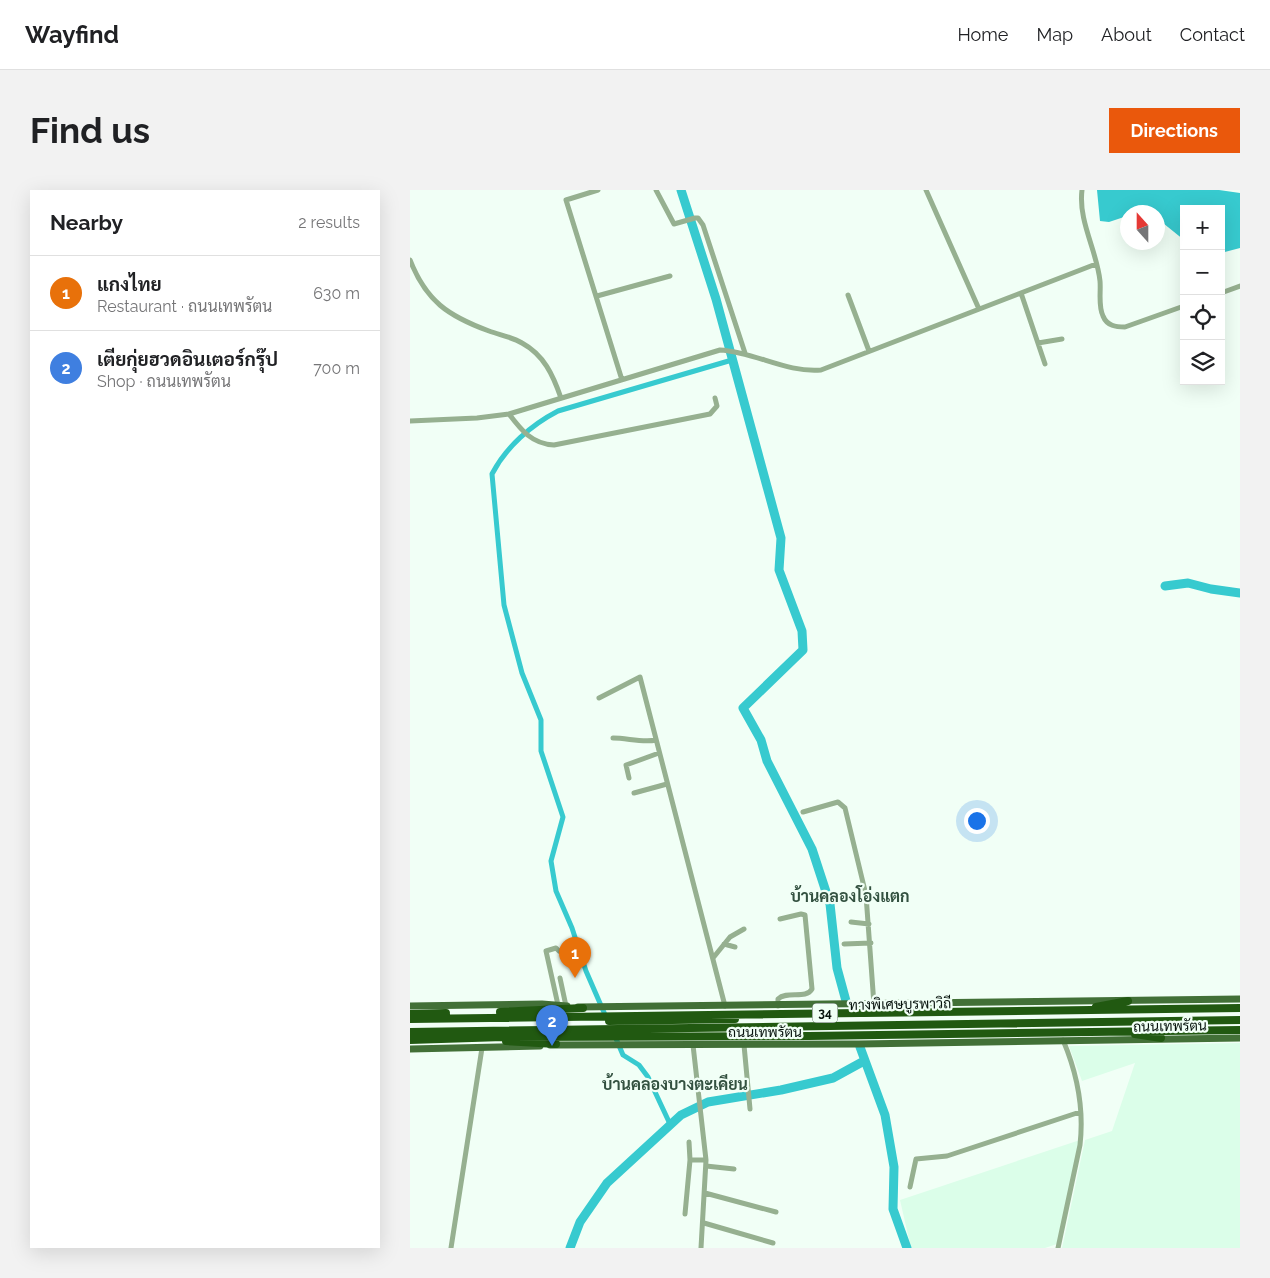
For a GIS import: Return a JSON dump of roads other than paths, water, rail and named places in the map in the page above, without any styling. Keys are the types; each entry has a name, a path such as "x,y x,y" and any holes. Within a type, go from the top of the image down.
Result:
{"highway":[{"path":"1076,1011 1128,1001"},
{"path":"410,1014 583,1008"},
{"name":"ถนนเทพรัตน","path":"410,1019 680,1014 1240,1009"},
{"name":"ทางพิเศษบูรพาวิถี","path":"410,1024 1240,1009"},
{"name":"ทางพิเศษบูรพาวิถี","path":"410,1032 1240,1020"},
{"path":"1106,1030 1161,1038"},
{"name":"ถนนเทพรัตน","path":"410,1041 1106,1030 1240,1030"},
{"path":"410,1041 447,1043 504,1041 556,1044"}],"main road":[{"name":"ถนนเทพรัตน","path":"410,1006 558,1005 583,1008 1240,999"},
{"name":"ถนนเทพรัตน","path":"410,1049 556,1044 859,1044 1240,1038"}],"street":[{"path":"598,190 566,200 622,380"},
{"path":"656,190 674,224 698,218 703,225 745,352"},
{"path":"926,190 979,309"},
{"path":"1082,190 1081,204 1100,280 1103,316 1109,324 1126,328 1180,308"},
{"path":"410,260 425,290 444,310 462,321 521,342 538,355 551,372 561,398"},
{"path":"410,421 477,418 509,414 720,350 745,352 809,371 821,370 1096,264"},
{"path":"596,296 670,276"},
{"path":"1225,292 1240,286"},
{"path":"1021,293 1045,364"},
{"path":"848,295 869,351"},
{"path":"1038,344 1062,339"},
{"path":"509,414 527,436 545,445 554,445 710,414 717,406 715,398"},
{"path":"599,698 640,677 725,1006"},
{"path":"613,738 637,738 645,742 656,740"},
{"path":"629,778 626,767 628,763 659,753"},
{"path":"634,793 667,784"},
{"path":"803,812 838,802 845,808 866,895 871,943 874,1005"},
{"path":"778,1006 778,999 781,996 806,994 812,989 805,915 780,919"},
{"path":"851,922 869,924"},
{"path":"713,958 733,935 744,930"},
{"path":"844,944 871,943"},
{"path":"724,944 735,948"},
{"path":"558,1005 546,951 556,948 559,951"},
{"path":"560,978 566,1006"},
{"path":"1058,1248 1080,1145 1080,1112 1074,1070 1063,1040"},
{"path":"693,1045 706,1163 704,1223 701,1248"},
{"path":"744,1045 750,1109"},
{"path":"451,1248 482,1048"},
{"path":"910,1187 916,1159 947,1156 1080,1112"},
{"path":"685,1214 690,1160 689,1142"},
{"path":"690,1160 734,1169"},
{"path":"705,1193 776,1212"},
{"path":"704,1223 773,1243"}],"water":[{"path":"1097,190 1219,190 1240,193 1240,248 1225,252 1225,205 1180,205 1180,237 1165,225 1165,205 1120,205 1120,218 1109,222 1100,221"}],"waterway":[{"path":"681,190 716,299 781,538 779,570 802,631 803,650 743,708 761,740 767,761 812,849 830,904 837,968 846,1001"},
{"path":"606,1017 586,971 572,928 556,891 551,861 563,817 541,751 541,720 522,673 504,605 492,474 504,455 520,438 538,423 558,411 732,360"},
{"path":"1165,586 1188,583 1211,589 1240,593"},
{"path":"614,1034 623,1055 639,1065 648,1077 670,1124"},
{"path":"860,1047 885,1115 894,1167 893,1209 907,1248"},
{"path":"570,1248 580,1222 607,1183 681,1115 708,1102 781,1090 833,1078 864,1061"}],"place":[{"name":"แกงไทย","path":"575,978"},
{"name":"เตียกุ่ยฮวดอินเตอร์กรุ๊ป","path":"552,1046"}],"district":[{"name":"บ้านคลองโอ่งแตก","path":"850,896"},
{"name":"บ้านคลองบางตะเคียน","path":"675,1084"}]}
